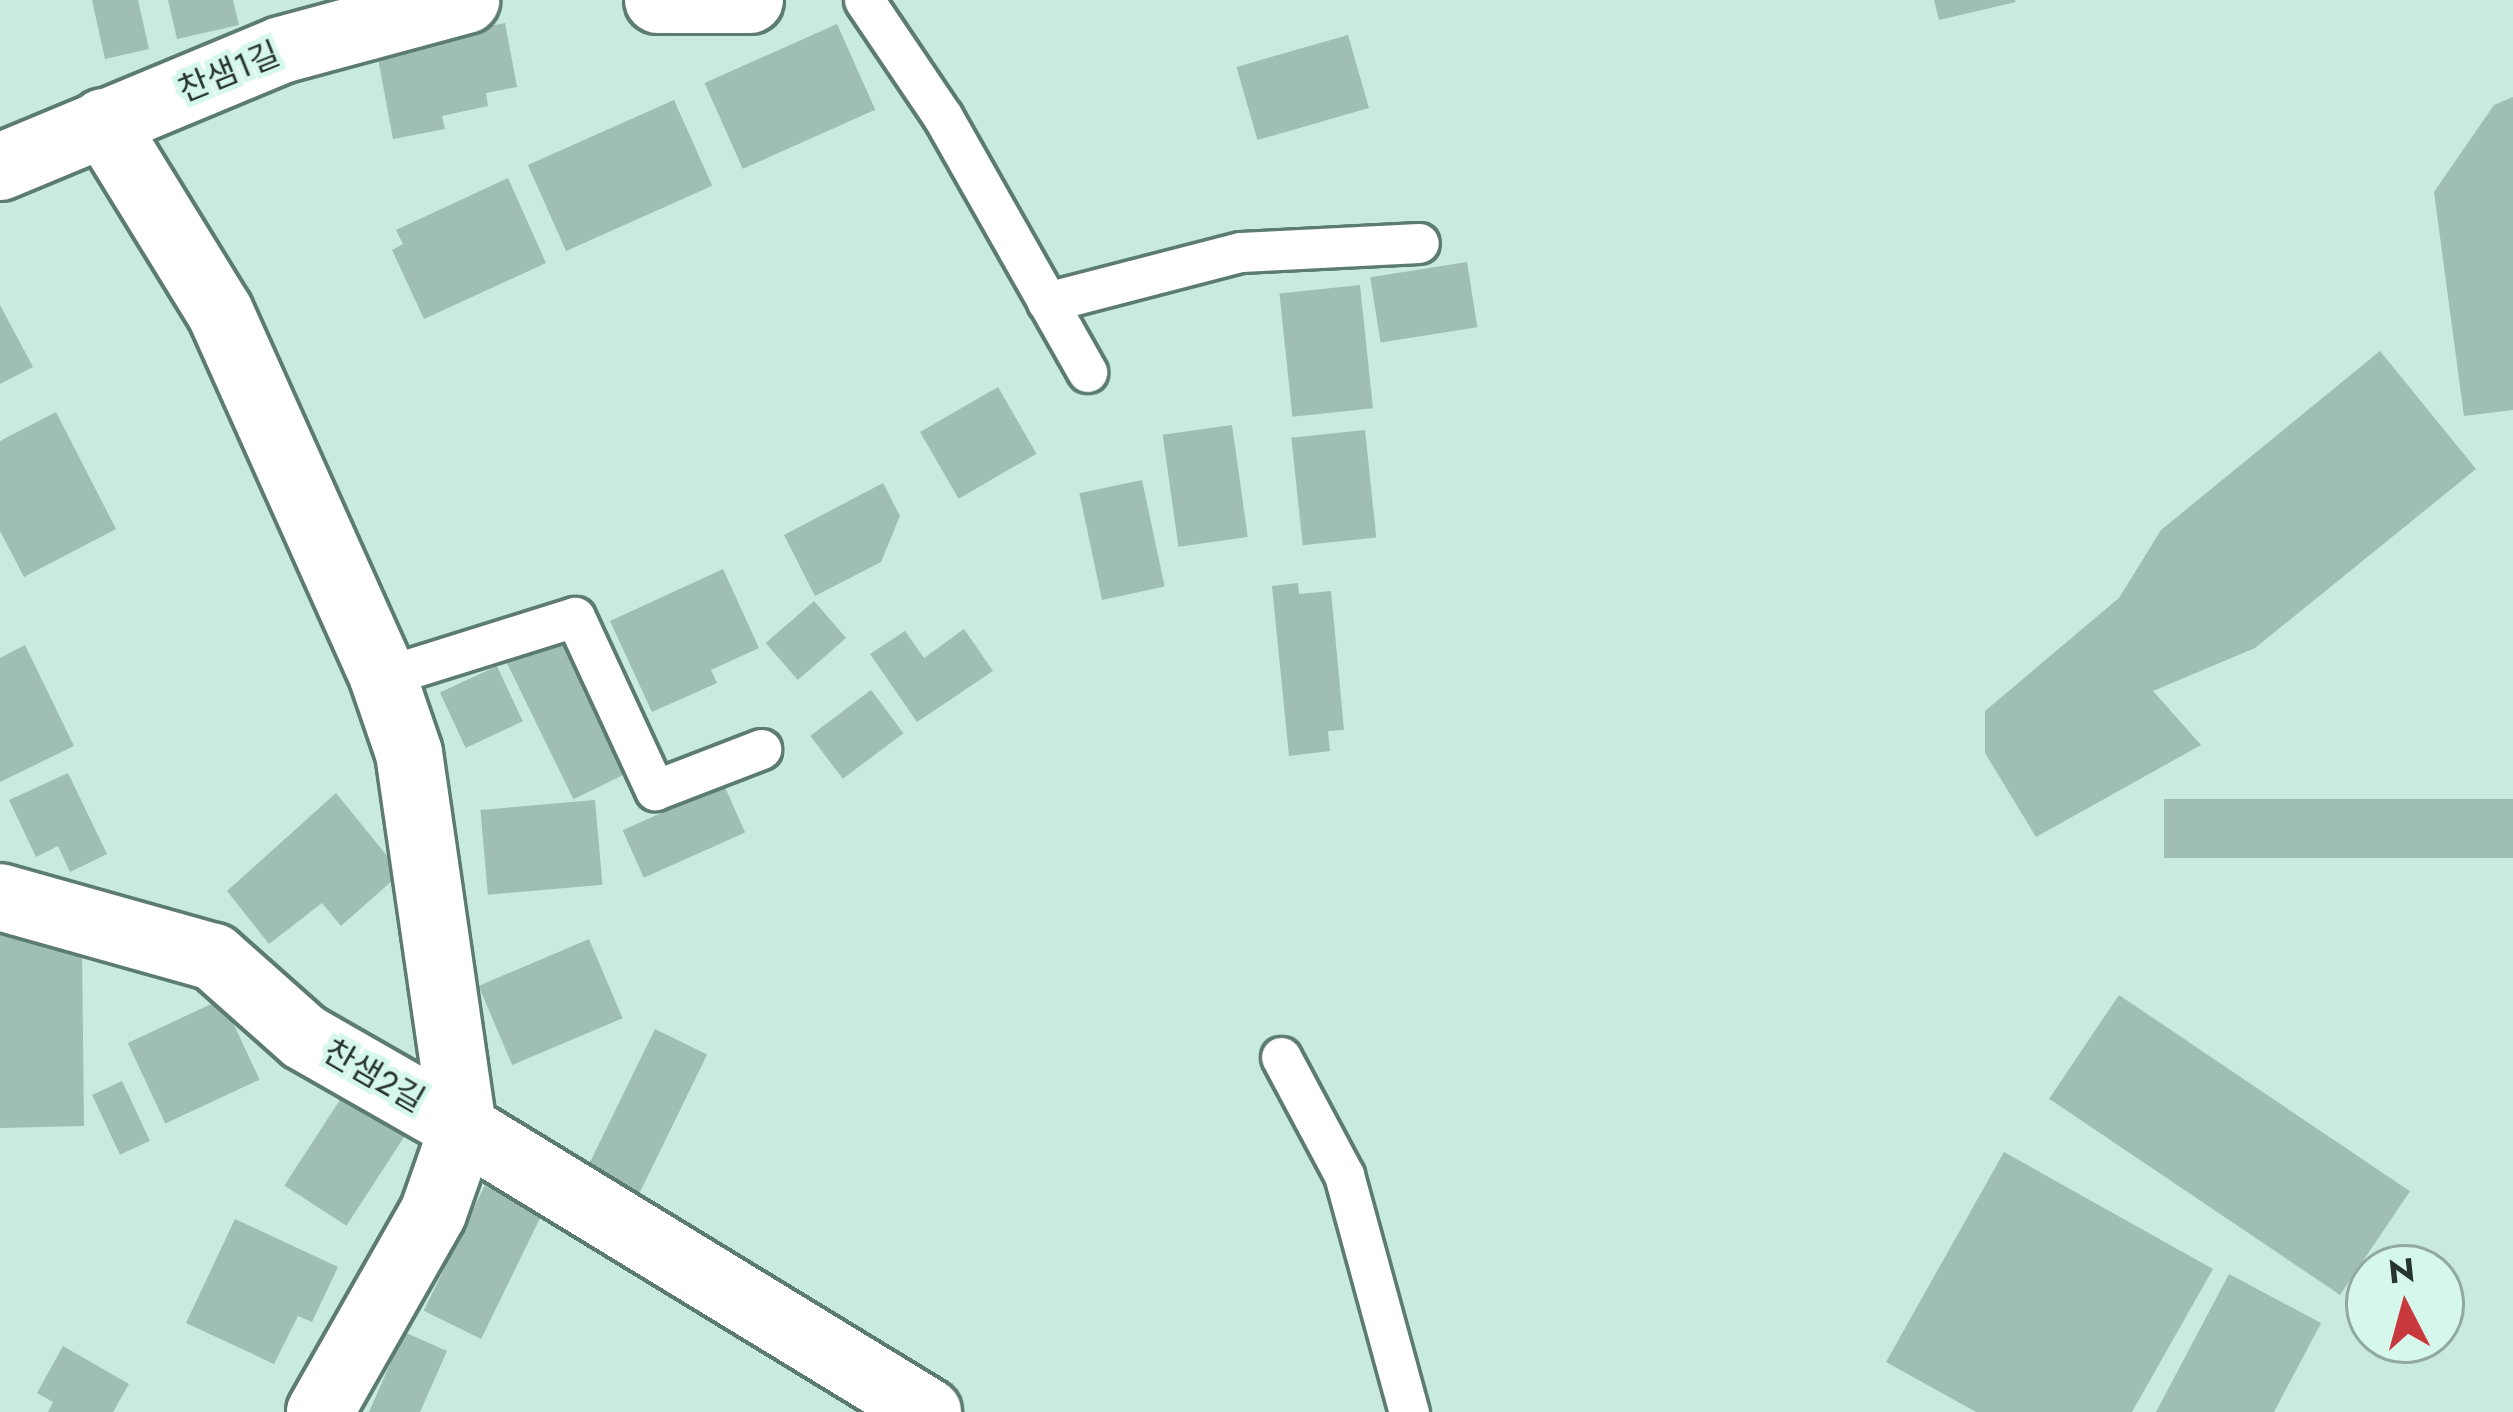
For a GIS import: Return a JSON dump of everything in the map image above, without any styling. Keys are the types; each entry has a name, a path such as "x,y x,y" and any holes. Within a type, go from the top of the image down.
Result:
{"street":[{"name":"찬샘1길","path":"0,167 281,50 466,0"},
{"path":"658,0 750,0"},
{"path":"104,122 220,312 383,677 409,753 464,1128 928,1412"},
{"name":"찬샘2길","path":"0,898 214,957 304,1036 464,1128 434,1213 320,1412"}],"lane":[{"path":"864,0 943,116 1087,372"},
{"path":"1047,302 1241,252 1418,243"},
{"path":"383,677 575,617 656,790 760,748"},
{"path":"1281,1057 1344,1175 1409,1412"}],"building":[{"path":"92,0 138,0 149,49 105,59"},
{"path":"168,0 233,0 239,25 177,39"},
{"path":"1934,0 2015,0 2016,2 1939,20"},
{"path":"505,23 517,87 486,93 488,106 442,116 445,129 393,139 376,48"},
{"path":"837,24 875,110 743,169 705,83"},
{"path":"1348,35 1369,108 1257,140 1236,67"},
{"path":"2513,97 2513,410 2464,416 2434,192 2494,105"},
{"path":"674,100 712,186 566,251 528,165"},
{"path":"508,178 546,263 424,319 392,250 403,244 396,230"},
{"path":"1467,262 1477,327 1381,343 1370,277"},
{"path":"1360,285 1373,408 1292,417 1279,293"},
{"path":"0,305 33,367 0,384"},
{"path":"2380,351 2476,469 2255,648 2153,691 2201,745 2036,837 1985,753 1985,711 2119,598 2161,530"},
{"path":"998,387 1036,454 959,499 920,432"},
{"path":"56,412 116,529 24,577 0,531 0,441"},
{"path":"1232,425 1248,537 1178,547 1163,435"},
{"path":"1365,430 1376,537 1303,545 1291,438"},
{"path":"1142,480 1165,587 1102,600 1079,493"},
{"path":"883,483 900,516 881,562 815,596 784,535"},
{"path":"723,569 759,648 711,670 717,683 652,712 610,621"},
{"path":"1298,583 1299,594 1331,591 1344,730 1328,731 1330,751 1289,756 1272,586"},
{"path":"814,601 846,638 798,680 766,643"},
{"path":"964,629 993,671 917,722 870,654 905,631 924,658"},
{"path":"567,631 635,769 573,799 506,661"},
{"path":"25,645 74,746 0,782 0,658"},
{"path":"497,666 523,721 466,748 440,693"},
{"path":"871,690 903,733 843,779 810,736"},
{"path":"68,773 107,854 70,872 58,846 36,857 9,800"},
{"path":"724,785 745,833 644,878 623,830"},
{"path":"336,793 401,873 341,926 322,903 269,944 227,891"},
{"path":"2164,799 2513,799 2513,858 2164,858"},
{"path":"595,800 602,885 488,895 480,810"},
{"path":"0,924 82,947 84,1126 0,1128"},
{"path":"589,939 623,1018 512,1065 479,986"},
{"path":"2119,995 2410,1191 2374,1244 2345,1244 2345,1288 2340,1295 2049,1099"},
{"path":"222,999 260,1080 165,1124 128,1043"},
{"path":"655,1029 707,1054 631,1210 579,1184"},
{"path":"122,1081 150,1141 120,1155 92,1095"},
{"path":"347,1089 409,1129 346,1226 284,1185"},
{"path":"2004,1152 2213,1269 2132,1412 1976,1412 1886,1362"},
{"path":"485,1185 543,1213 481,1339 424,1311"},
{"path":"235,1219 338,1267 312,1322 298,1316 274,1364 186,1323"},
{"path":"2229,1274 2321,1323 2274,1412 2156,1412"},
{"path":"404,1332 447,1351 420,1412 369,1412"},
{"path":"63,1346 129,1384 113,1412 48,1412 53,1402 37,1393"}]}
